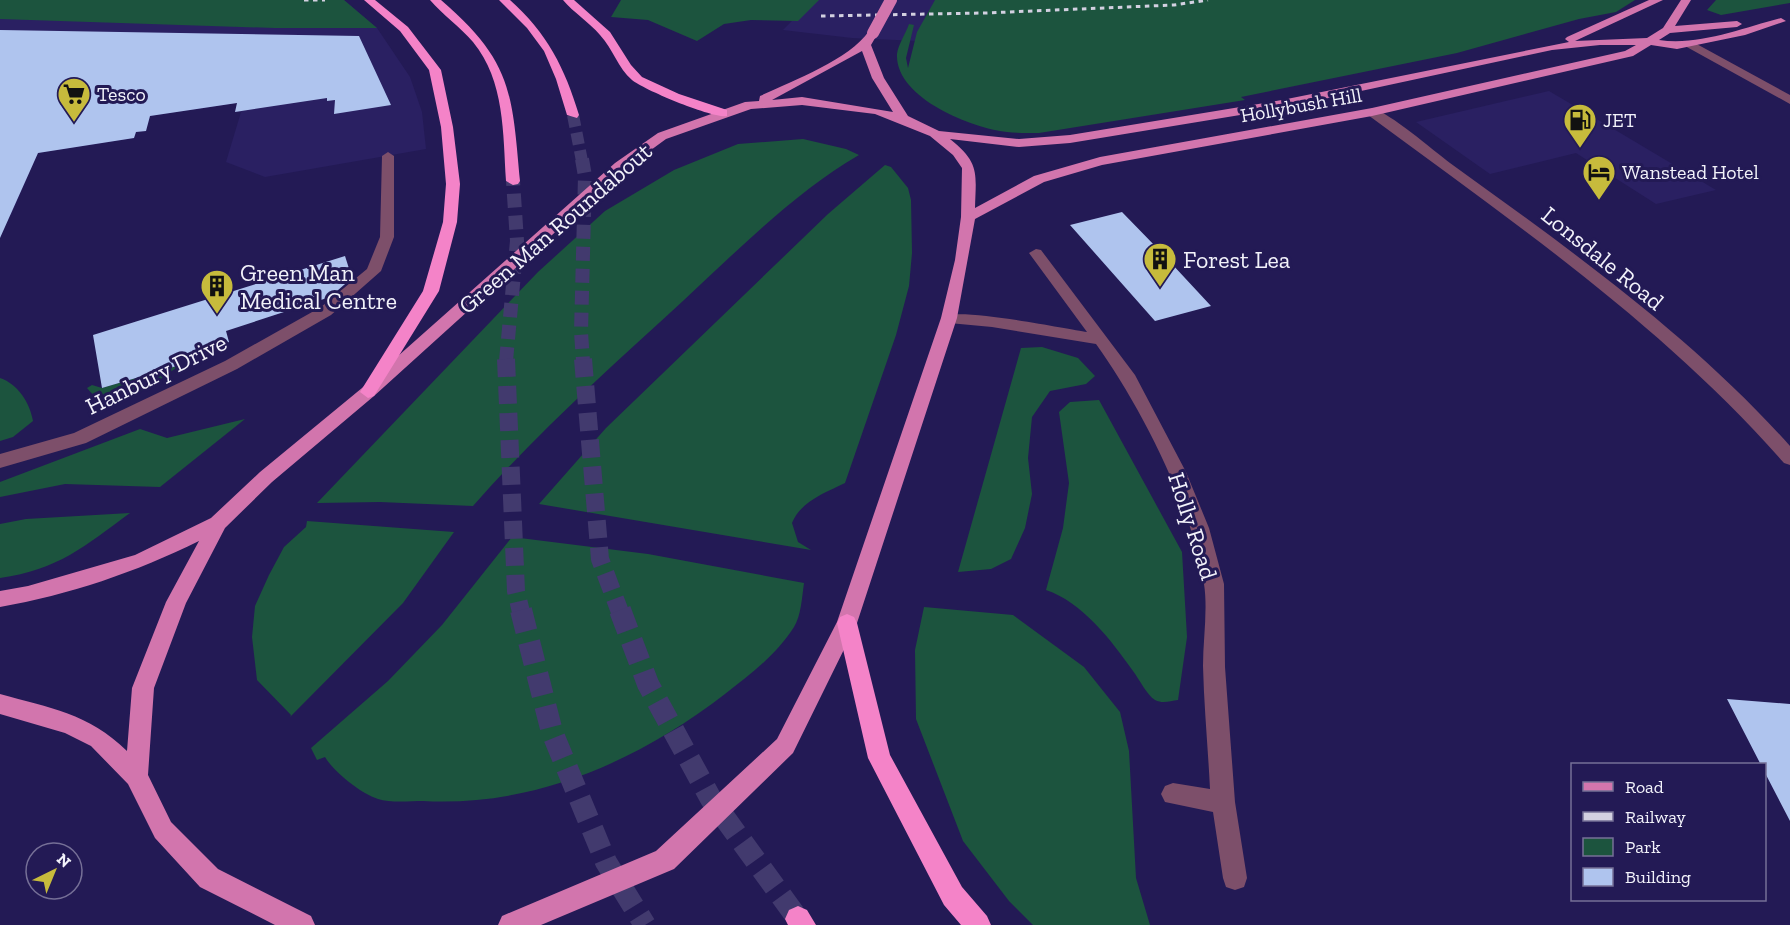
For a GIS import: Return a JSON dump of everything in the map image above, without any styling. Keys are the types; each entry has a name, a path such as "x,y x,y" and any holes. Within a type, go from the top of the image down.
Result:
{"highway":[{"path":"368,392 431,291 450,222 453,184 447,127 435,70 404,29 388,13 369,0"},
{"path":"435,0 478,39 495,63 506,92 513,181"},
{"path":"504,0 538,32 552,51 563,77 573,115"},
{"path":"568,0 606,33 626,67 638,80 675,97 723,113"},
{"path":"847,623 879,758 953,896 978,925"}],"main road":[{"path":"748,105 800,83 865,45 891,0"},
{"name":"Hollybush Hill","path":"1552,47 1658,0"},
{"name":"Hollybush Hill","path":"968,217 1039,179 1100,161 1372,112 1629,54 1667,30 1686,0"},
{"path":"1667,30 1785,21"},
{"path":"1646,42 1677,46 1785,21"},
{"name":"Hollybush Hill","path":"934,133 1019,143 1070,139 1282,104 1552,47 1600,42 1646,42"},
{"path":"865,45 878,78 903,119"},
{"name":"Green Man Roundabout","path":"136,776 143,688 176,602 218,523 266,477 368,392 620,166 662,136 748,105 802,101 841,104 903,119 934,133 958,152 969,168 968,217 962,260 949,318 847,623 785,746 665,860 511,925"},
{"path":"0,599 38,591 140,561 218,523"},
{"path":"0,704 70,724 99,740 136,776 163,830 209,878 302,925"}],"street":[{"path":"1689,44 1790,100"},
{"name":"Lonsdale Road","path":"1372,112 1566,254 1674,343 1736,399 1790,458"},
{"name":"Hanbury Drive","path":"0,460 80,438 231,364 326,311 374,271 387,237 388,156"},
{"name":"Holly Road","path":"1036,253 1127,375 1177,472 1199,528 1214,584 1214,667 1223,802 1235,878"},
{"path":"949,318 992,322 1102,340"},
{"path":"1173,794 1223,802"}],"shaded area":[{"path":"0,0 344,0 377,28 410,77 422,112 426,149 265,177 226,162 241,112 235,112 237,103 150,116 146,131 136,132 134,138 38,153 11,215 0,217"},
{"path":"813,0 1415,0 918,41 852,38 783,30"},
{"path":"1549,91 1716,190 1656,204 1576,153 1490,174 1416,122"}],"green space":[{"path":"0,0 344,0 377,28 275,28 0,19"},
{"path":"621,0 819,0 798,21 751,20 724,24 697,41 648,20 611,17"},
{"path":"935,0 1635,0 1616,12 1579,19 1457,53 1241,97 1245,100 1039,133 1007,132 956,117 922,97 908,84 900,70 898,50 909,24 914,25 906,58 908,68 917,32"},
{"path":"1716,0 1790,0 1790,3 1721,15 1707,10"},
{"path":"803,139 846,149 859,155 812,187 746,242 576,400 473,506 380,502 317,503 538,272 605,211 674,170 738,144"},
{"path":"885,165 891,167 908,188 911,200 912,253 909,286 896,335 845,483 807,503 792,523 798,542 811,550 539,504 606,428 828,214"},
{"path":"1042,347 1078,358 1095,376 1086,384 1050,391 1032,417 1028,458 1032,494 1025,528 1011,559 991,569 958,572 1021,348"},
{"path":"180,365 147,388 121,399 109,400 97,397 87,388 92,385 102,388"},
{"path":"0,378 18,389 29,408 33,421 13,437 0,441"},
{"path":"1099,400 1182,552 1187,637 1178,700 1161,702 1152,698 1116,647 1095,624 1072,604 1046,590 1063,528 1069,483 1059,412 1070,402"},
{"path":"245,419 160,487 65,484 0,497 0,482 140,429 167,438"},
{"path":"130,513 84,546 55,563 0,578 0,524 26,519"},
{"path":"307,521 454,532 403,603 290,717 291,715 257,680 252,637 255,606 269,575 284,547 306,527"},
{"path":"512,537 648,554 804,583 801,606 794,627 787,637 762,664 725,694 657,740 583,775 505,796 465,801 400,802 371,796 341,775 325,757 317,760 311,748 388,681 442,625"},
{"path":"924,607 1013,615 1084,667 1120,712 1129,751 1136,878 1150,925 1033,925 1009,901 963,841 916,719 915,650"}],"building":[{"name":"Tesco","path":"0,30 359,36 391,105 334,114 335,100 327,101 327,98 235,112 237,103 150,116 146,131 136,132 134,138 38,153 0,238"},
{"path":"1122,212 1211,306 1155,321 1070,225"},
{"name":"Green Man Medical Centre","path":"345,256 352,278 330,297 226,331 229,342 178,359 180,365 102,388 93,335"},
{"path":"1727,699 1790,704 1790,821 1766,775 1766,763 1760,763"}],"tunnel":[{"path":"573,115 582,161"},
{"path":"582,159 585,176 581,332 583,361"},
{"path":"506,360 517,241 513,181"},
{"path":"583,359 600,559 620,612"},
{"path":"506,360 516,591 521,612"},
{"path":"521,610 552,732 606,862 645,925"},
{"path":"620,610 648,684 711,799 798,919"}],"railway":[{"path":"304,0 325,0"},
{"path":"821,16 985,13 1174,5 1208,0"}],"place":[{"name":"Tesco","path":"74,123"},
{"name":"JET","path":"1580,149"},
{"name":"Wanstead Hotel","path":"1599,201"},
{"name":"Forest Lea","path":"1160,288"},
{"name":"Green Man Medical Centre","path":"217,315"}]}
